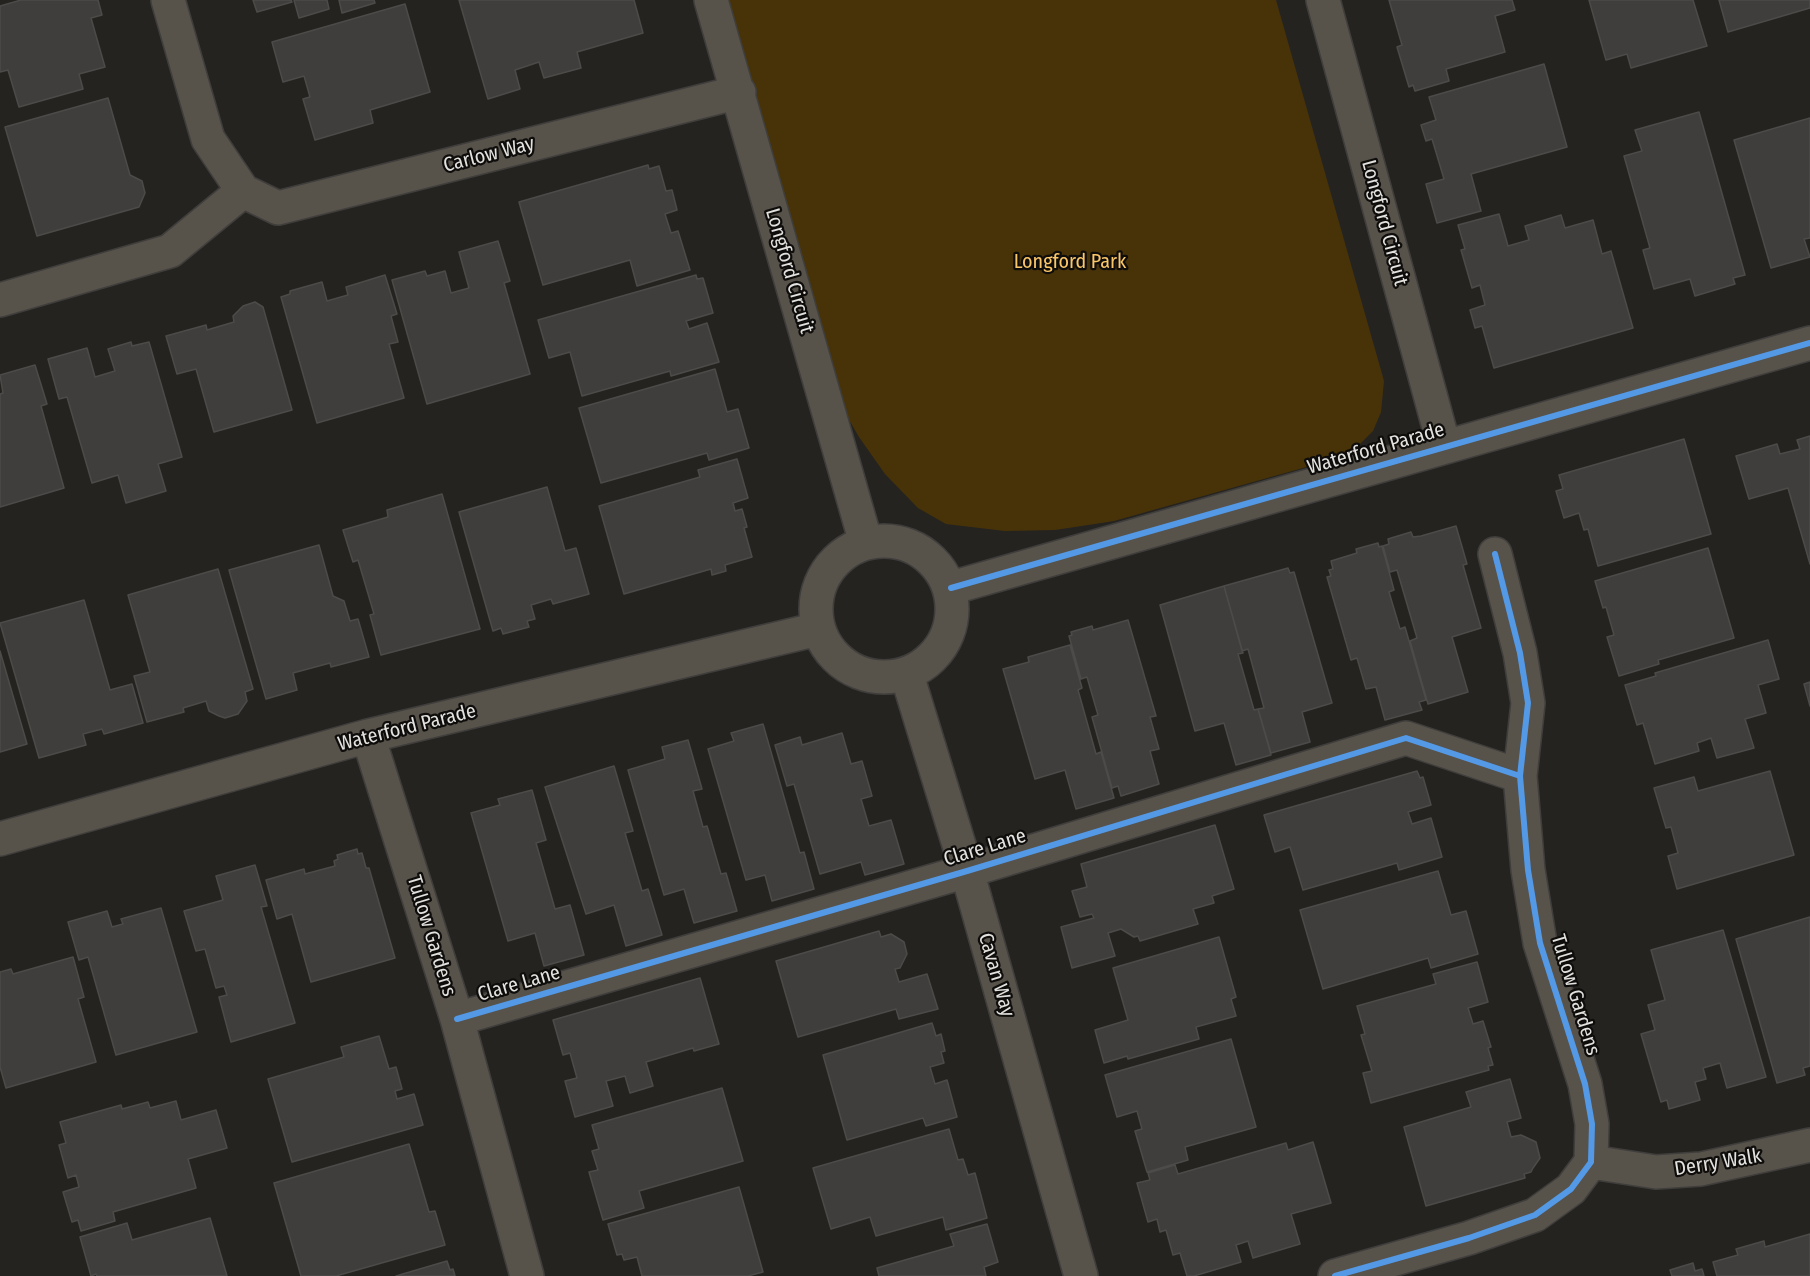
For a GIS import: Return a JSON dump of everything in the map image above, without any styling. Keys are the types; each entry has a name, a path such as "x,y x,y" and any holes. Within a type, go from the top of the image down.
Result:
{"street":[{"path":"0,300 170,251 243,191 208,139 168,0"},
{"name":"Longford Circuit","path":"711,0 866,543"},
{"name":"Longford Circuit","path":"1323,0 1444,446"},
{"name":"Carlow Way","path":"243,191 278,208 739,92"},
{"name":"Waterford Parade","path":"951,588 1810,343"},
{"path":"890,541 914,547 933,560 951,588 954,612 949,635 936,655 907,675 883,679 859,674 839,662 824,643 818,629 816,605 821,582 835,562 854,548 866,543 890,541"},
{"name":"Tullow Gardens","path":"1496,554 1520,653 1528,703 1520,776 1528,870 1540,943 1585,1084 1592,1124 1590,1162"},
{"name":"Waterford Parade","path":"0,839 368,736 818,629"},
{"name":"Cavan Way","path":"907,675 967,871 1081,1276"},
{"name":"Tullow Gardens","path":"368,736 457,1019 527,1276"},
{"name":"Clare Lane","path":"457,1019 967,871 1406,738 1520,776"},
{"name":"Derry Walk","path":"1590,1162 1656,1172 1701,1169 1810,1145"},
{"path":"1335,1276 1469,1238 1535,1215 1571,1189 1590,1162"}],"green space":[{"name":"Longford Park","path":"723,0 1276,0 1384,381 1381,412 1373,431 1351,453 1335,459 1114,521 1055,530 1005,531 946,524 918,508 885,474 859,437 834,386"}],"building":[{"path":"21,0 98,0 102,15 91,18 105,67 79,74 83,89 19,107 8,70 0,72 0,6"},
{"path":"253,0 291,0 292,2 257,12"},
{"path":"294,0 327,0 329,9 299,18"},
{"path":"339,0 374,0 375,3 342,13"},
{"path":"459,0 634,0 643,33 577,52 581,68 544,78 539,62 515,70 520,89 488,99"},
{"path":"1389,0 1512,0 1515,10 1495,16 1505,52 1446,69 1449,81 1415,91 1413,85 1409,87 1397,47 1402,45"},
{"path":"1589,0 1693,0 1707,46 1631,68 1627,54 1606,60"},
{"path":"1719,0 1810,0 1810,8 1728,32"},
{"path":"405,4 430,92 370,110 373,123 315,140 303,99 310,97 304,76 283,82 272,42"},
{"path":"1544,64 1567,147 1471,174 1481,211 1437,223 1426,184 1444,179 1432,139 1426,141 1421,125 1436,120 1429,97"},
{"path":"108,98 130,175 142,181 145,193 139,207 37,236 5,127"},
{"path":"1699,112 1745,275 1733,278 1735,284 1695,296 1690,279 1654,289 1643,250 1650,248 1624,156 1642,151 1635,130"},
{"path":"1810,118 1810,238 1804,239 1810,257 1771,268 1734,140"},
{"path":"648,165 649,169 659,166 666,191 672,190 677,210 665,214 671,233 678,231 690,270 637,286 630,260 543,285 519,202"},
{"path":"1499,214 1508,246 1529,240 1525,226 1561,215 1565,228 1593,220 1602,254 1611,251 1633,328 1494,368 1482,326 1475,328 1470,310 1485,305 1480,285 1472,288 1461,250 1465,249 1458,225"},
{"path":"498,241 510,281 504,283 530,374 427,404 392,280 425,271 427,276 445,271 451,293 469,288 459,252"},
{"path":"385,275 397,314 391,316 398,342 389,344 404,398 317,423 281,297 290,294 290,291 322,282 327,301 348,295 346,287"},
{"path":"696,275 697,279 703,278 713,313 686,321 689,329 707,323 719,362 671,376 670,371 582,396 570,352 549,358 538,320"},
{"path":"255,302 263,307 292,410 214,432 196,369 177,374 166,336 206,325 207,330 234,322 233,316 243,306"},
{"path":"131,342 132,346 149,342 182,457 158,464 166,491 126,503 118,475 92,483 67,397 59,399 48,359 87,348 95,377 115,371 108,349"},
{"path":"35,365 47,404 41,406 64,488 0,507 0,394 3,393 0,375"},
{"path":"715,369 727,412 738,409 749,448 709,460 707,453 601,483 579,408"},
{"path":"1810,436 1810,564 1788,488 1749,499 1736,456 1777,444 1780,454 1800,449 1797,440"},
{"path":"1684,439 1711,534 1598,566 1588,529 1584,530 1579,513 1564,518 1556,491 1563,489 1559,475"},
{"path":"737,459 748,498 733,503 735,511 742,509 747,527 744,528 752,557 725,565 726,571 712,575 711,569 624,594 599,506 700,477 698,470"},
{"path":"547,487 565,551 576,548 589,594 553,604 551,599 531,605 535,619 527,621 529,627 503,634 501,628 493,631 459,512"},
{"path":"442,494 480,629 381,655 370,615 374,614 358,560 353,562 343,530 388,517 387,510"},
{"path":"1456,526 1467,564 1463,565 1481,628 1452,637 1468,692 1428,704 1410,641 1417,638 1397,570 1390,572 1383,546 1389,544 1388,539 1411,532 1413,537 1421,536"},
{"path":"1378,543 1379,547 1382,546 1394,590 1389,592 1400,629 1405,627 1426,700 1419,702 1422,710 1385,720 1376,687 1366,689 1357,658 1351,660 1327,577 1331,576 1329,570 1333,569 1331,561 1357,553 1356,549"},
{"path":"319,545 333,596 344,601 350,621 358,619 369,657 331,667 330,663 293,673 297,690 266,699 229,570"},
{"path":"1708,548 1734,638 1658,660 1659,664 1619,676 1607,637 1614,635 1595,581"},
{"path":"1288,568 1290,573 1294,572 1332,703 1302,712 1310,742 1271,753 1258,709 1264,708 1248,649 1242,651 1224,586"},
{"path":"218,569 253,689 245,692 247,701 238,714 225,718 219,716 209,711 206,701 183,708 184,712 147,722 134,676 150,672 128,595"},
{"path":"1224,586 1243,653 1238,654 1254,710 1258,709 1271,755 1236,765 1224,723 1195,731 1160,605"},
{"path":"84,600 110,690 132,684 143,723 104,734 102,729 83,734 86,745 39,758 0,623"},
{"path":"1128,620 1156,716 1150,717 1159,749 1150,751 1159,784 1121,796 1118,786 1112,788 1092,717 1098,715 1087,677 1081,679 1069,636 1072,635 1071,632 1092,626 1093,630"},
{"path":"1768,640 1779,679 1758,685 1766,713 1745,719 1754,748 1717,758 1711,738 1697,743 1699,751 1655,764 1643,723 1637,725 1625,685 1656,676 1655,673"},
{"path":"1070,645 1082,688 1078,690 1096,754 1101,752 1114,798 1076,809 1065,770 1035,779 1003,669 1029,662 1028,657"},
{"path":"0,651 27,744 0,752"},
{"path":"1810,682 1810,706 1804,684"},
{"path":"763,724 800,853 804,852 814,889 772,901 765,875 746,880 708,749 734,741 731,733"},
{"path":"842,733 851,764 862,761 872,796 861,799 869,826 891,820 904,864 865,875 861,862 820,874 794,784 787,786 775,745 800,737 802,745"},
{"path":"688,740 702,789 693,791 703,827 707,826 721,874 726,873 737,911 694,923 684,889 664,895 628,770 665,759 662,747"},
{"path":"614,766 633,831 625,833 642,891 648,889 662,935 626,946 614,905 586,914 545,787"},
{"path":"1417,771 1420,778 1423,777 1431,805 1408,812 1412,824 1431,818 1442,857 1399,870 1397,863 1303,890 1290,847 1275,852 1264,815"},
{"path":"1770,771 1794,855 1677,889 1668,856 1678,853 1671,827 1666,828 1654,788 1694,777 1698,791"},
{"path":"532,790 546,840 536,843 555,909 570,905 584,955 544,966 535,933 508,941 471,813 500,805 498,799"},
{"path":"1215,825 1234,889 1212,896 1214,903 1193,909 1198,924 1140,941 1138,936 1134,937 1121,929 1108,933 1115,956 1072,968 1061,927 1094,918 1092,914 1080,917 1072,891 1087,887 1081,864"},
{"path":"357,849 358,854 362,853 366,868 369,868 395,958 311,982 292,914 277,919 266,880 304,869 305,874 335,866 334,861 338,859 337,855"},
{"path":"255,865 267,906 261,907 295,1023 231,1042 219,997 227,995 224,986 216,988 205,949 196,951 184,911 223,900 216,876"},
{"path":"1438,871 1451,915 1466,911 1478,954 1431,968 1428,958 1323,989 1300,910"},
{"path":"161,908 197,1032 116,1055 88,957 79,960 68,922 107,911 112,927 123,924 121,919"},
{"path":"1810,917 1810,1066 1803,1068 1805,1075 1777,1083 1736,939"},
{"path":"1723,930 1766,1077 1727,1088 1720,1063 1703,1068 1706,1079 1695,1082 1700,1100 1669,1109 1667,1100 1661,1102 1641,1034 1655,1030 1648,1005 1665,1000 1651,950"},
{"path":"879,931 881,937 891,934 904,942 907,954 900,968 895,969 899,982 927,974 938,1009 899,1019 896,1009 798,1037 776,961"},
{"path":"1219,937 1236,997 1231,999 1236,1016 1196,1027 1199,1039 1128,1059 1127,1056 1104,1063 1095,1030 1128,1020 1113,968"},
{"path":"73,957 84,997 78,999 96,1062 6,1088 0,1067 0,972 11,969 13,974"},
{"path":"1477,962 1488,1002 1468,1008 1473,1024 1483,1021 1491,1047 1488,1048 1493,1065 1488,1066 1489,1070 1371,1103 1363,1073 1372,1071 1361,1035 1365,1034 1357,1006 1436,984 1433,974"},
{"path":"700,978 719,1044 694,1051 693,1048 646,1062 653,1086 630,1093 625,1076 606,1081 613,1106 575,1117 565,1081 577,1078 570,1053 563,1055 553,1020"},
{"path":"932,1023 936,1036 941,1034 945,1051 941,1052 944,1063 930,1067 935,1084 947,1080 957,1117 926,1126 923,1118 847,1140 823,1055"},
{"path":"379,1036 389,1069 396,1067 402,1089 395,1091 397,1099 414,1094 423,1125 292,1162 268,1079 344,1057 341,1047"},
{"path":"1231,1039 1256,1127 1185,1147 1188,1160 1147,1172 1135,1131 1142,1129 1137,1111 1117,1117 1105,1075"},
{"path":"1510,1079 1521,1118 1507,1122 1511,1137 1521,1135 1536,1142 1540,1158 1531,1172 1524,1174 1525,1178 1426,1206 1404,1127 1471,1107 1466,1092"},
{"path":"722,1088 743,1161 639,1191 644,1208 603,1220 589,1172 598,1170 592,1151 599,1149 592,1125"},
{"path":"176,1101 181,1120 216,1110 227,1148 188,1159 196,1188 113,1212 115,1221 81,1231 78,1220 72,1222 63,1192 79,1187 76,1175 68,1178 59,1145 66,1143 60,1122 121,1105 122,1109 148,1102 150,1108"},
{"path":"949,1129 958,1160 963,1159 968,1175 975,1173 987,1218 946,1230 943,1217 876,1236 870,1217 831,1229 813,1168"},
{"path":"1313,1142 1331,1203 1291,1214 1300,1244 1253,1258 1248,1241 1236,1245 1241,1262 1187,1276 1180,1253 1173,1255 1166,1230 1160,1232 1157,1219 1148,1222 1137,1183 1150,1180 1148,1173 1175,1165 1178,1174 1286,1143 1288,1150"},
{"path":"409,1144 429,1212 435,1211 445,1245 336,1276 301,1276 274,1183"},
{"path":"739,1187 763,1272 748,1276 642,1276 637,1257 624,1260 622,1254 617,1255 608,1224"},
{"path":"210,1218 227,1276 97,1276 96,1274 91,1276 80,1237 127,1223 132,1240"},
{"path":"987,1224 998,1262 984,1267 986,1276 879,1276 877,1268 954,1246 950,1234"},
{"path":"1810,1234 1810,1276 1717,1276 1713,1262 1738,1255 1736,1249 1764,1241 1765,1247"},
{"path":"447,1261 455,1276 396,1276"},
{"path":"1693,1263 1695,1271 1702,1269 1704,1276 1672,1276 1670,1270"}],"cycle path":[{"path":"951,588 1810,343"},
{"path":"1335,1276 1469,1238 1535,1215 1571,1189 1591,1162 1592,1124 1585,1084 1540,943 1528,870 1520,776 1528,703 1520,653 1495,554"},
{"path":"457,1019 967,871 1406,738 1520,776"}]}
